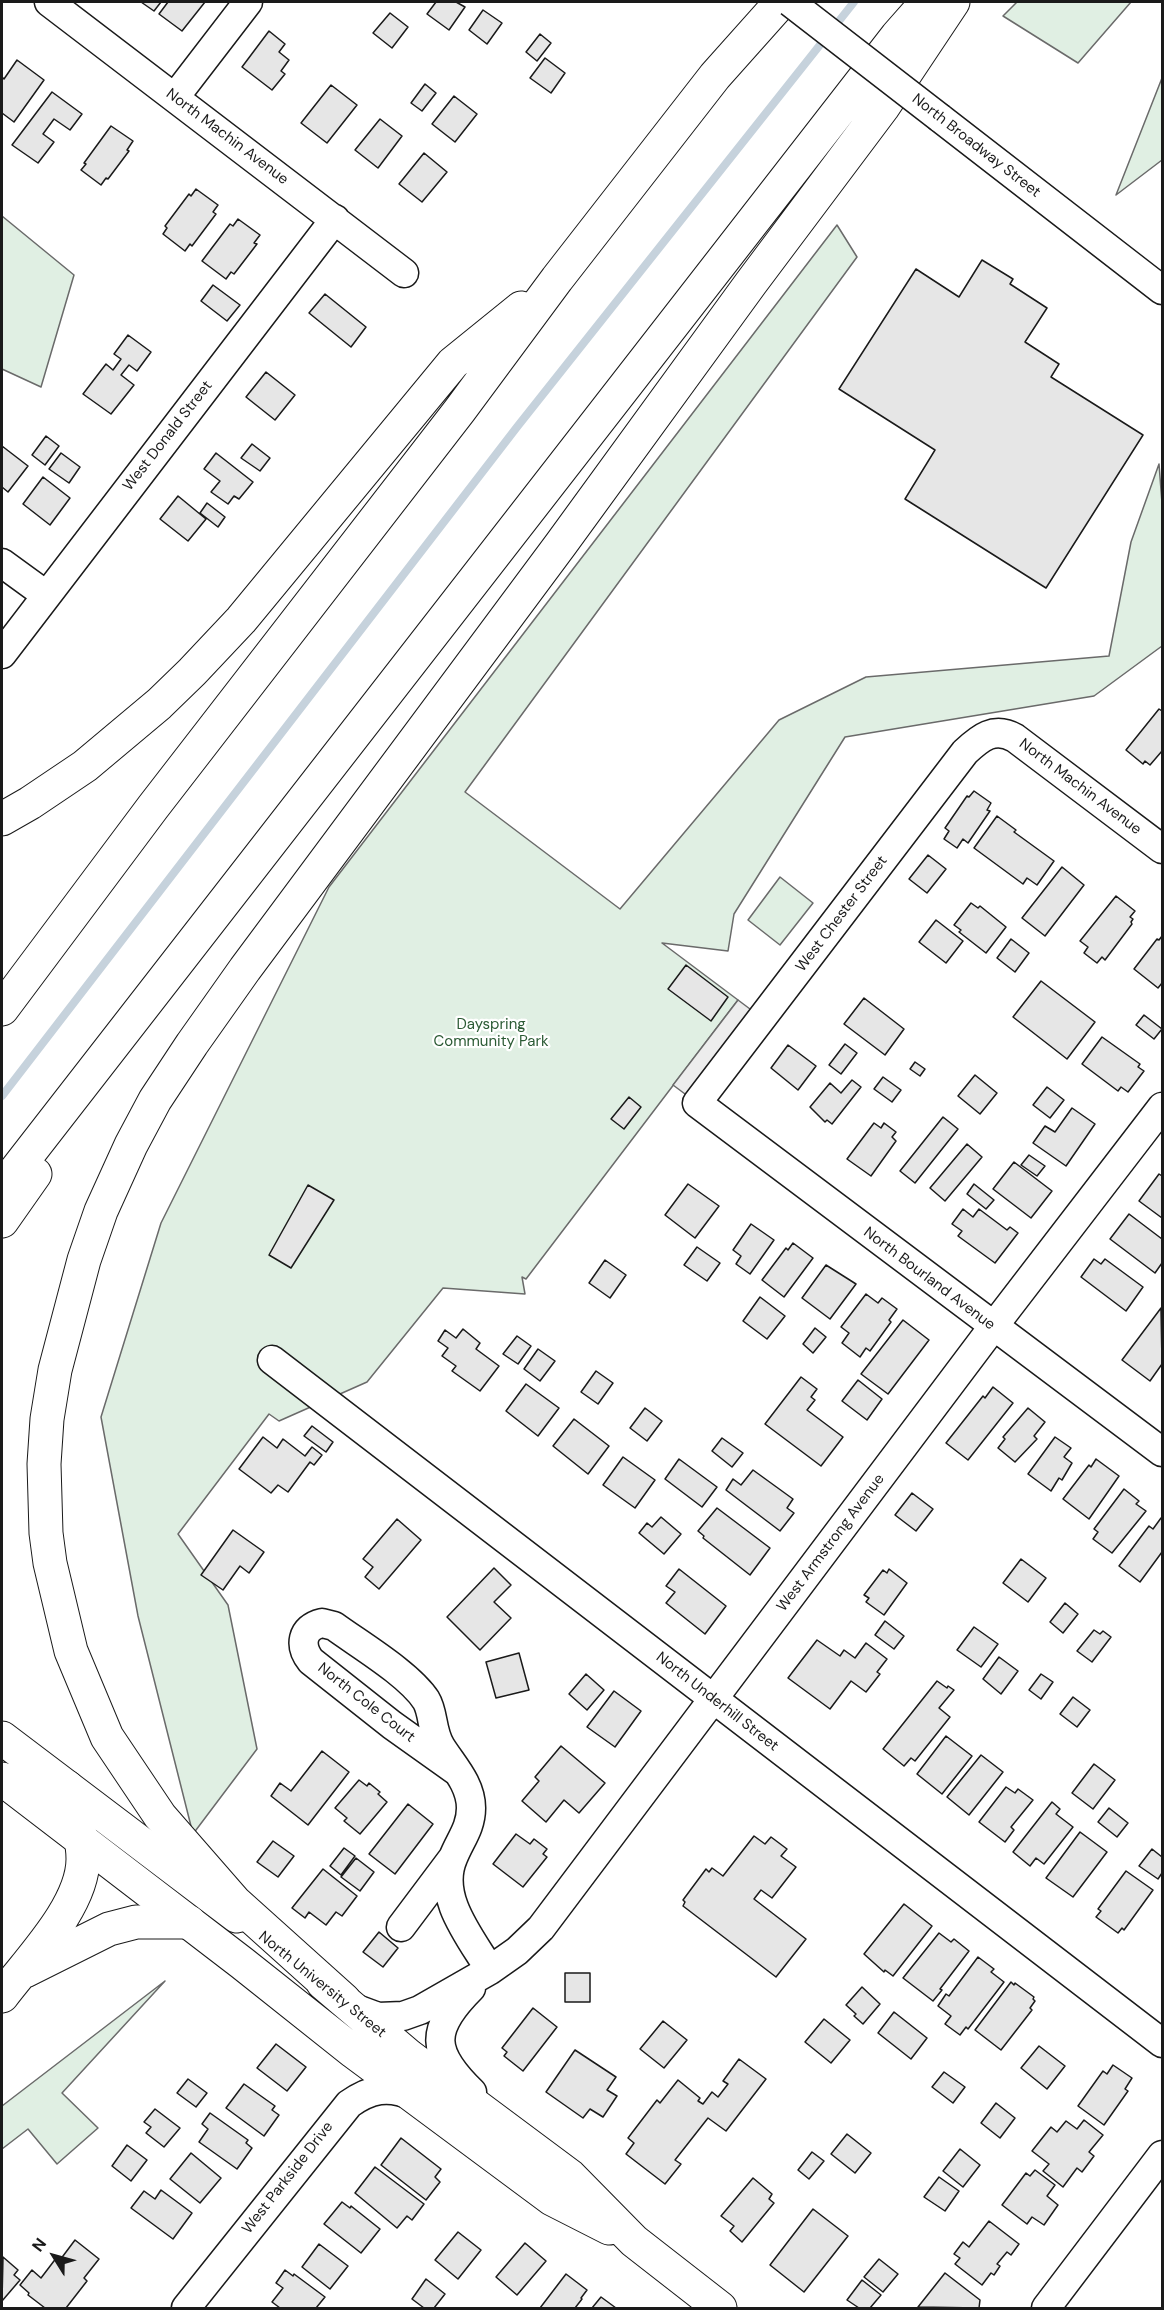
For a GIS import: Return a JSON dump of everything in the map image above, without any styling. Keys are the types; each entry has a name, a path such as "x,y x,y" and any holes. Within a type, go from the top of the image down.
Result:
{"main road":[{"path":"2,1009 153,807 460,410 557,279 715,76 781,2"},
{"path":"2,1188 897,36 927,2"},
{"path":"348,2003 236,1902 160,1816 107,1737 71,1650 50,1563 46,1533 44,1464 47,1419 55,1371 81,1269 104,1204 131,1145 155,1100 192,1044 245,969 883,107 953,2"},
{"path":"2,819 85,766 159,704 192,672 241,620 453,363 557,279"},
{"path":"2,1221 264,850"},
{"name":"North University Street","path":"2,1738 290,1956 409,2056 570,2176 634,2241 720,2308"},
{"name":"North University Street","path":"2,1779 413,2096 552,2199 634,2241"},
{"path":"10,1985 60,1921 77,1890 82,1874 81,1839 67,1787"},
{"path":"10,1985 109,1929 136,1922 189,1922"}],"street":[{"name":"North Machin Avenue","path":"49,2 404,273"},
{"path":"175,97 248,2"},
{"name":"North Broadway Street","path":"790,2 1162,290"},
{"name":"West Donald Street","path":"2,654 335,219"},
{"path":"2,563 46,596"},
{"name":"North Machin Avenue","path":"994,733 1001,732 1015,738 1162,849"},
{"name":"West Chester Street","path":"697,1103 965,752 975,743 994,733"},
{"name":"North Bourland Avenue","path":"697,1103 1162,1452"},
{"name":"West Armstrong Avenue","path":"348,2003 378,2018 409,2014 424,2009 490,1970 517,1951 545,1923 993,1327 1162,1107"},
{"name":"North Underhill Street","path":"272,1360 1162,2043"},
{"name":"North Cole Court","path":"458,1773 311,1661 304,1651 303,1643 304,1636 309,1630 317,1624 330,1624 414,1687 427,1702 435,1736 458,1773 468,1791 471,1817 467,1832 452,1858 448,1875 453,1904 490,1970"},
{"path":"401,1926 452,1858"},
{"name":"West Armstrong Avenue","path":"490,1970 462,1997 445,2020 442,2052 451,2070 508,2129"},
{"name":"West Parkside Drive","path":"186,2308 341,2112 365,2094 376,2090 391,2089 413,2096"},
{"path":"1046,2308 1162,2155"}],"green space":[{"path":"1017,2 1131,2 1078,63 1003,16"},
{"path":"1162,78 1162,160 1116,195"},
{"path":"2,216 74,275 41,387 2,369"},
{"name":"Dayspring Community Park","path":"837,225 857,257 465,792 620,909 779,720 866,677 1109,656 1131,542 1159,464 1162,503 1162,646 1094,696 845,737 734,914 728,951 662,943 738,1000 526,1279 522,1277 525,1294 443,1288 367,1382 279,1421 269,1414 178,1534 228,1605 257,1749 193,1834 138,1616 101,1417 161,1223 329,887"},
{"path":"780,877 813,903 780,945 748,920"},
{"path":"165,1981 62,2093 98,2128 57,2164 28,2129 2,2149 2,2106"}],"shaded area":[{"path":"738,1000 762,1018 697,1103 673,1085"}],"building":[{"path":"141,2 161,2 154,11"},
{"path":"168,2 205,2 182,31 159,14"},
{"path":"436,2 456,2 465,7 449,30 427,14"},
{"path":"483,10 502,23 487,44 469,30"},
{"path":"390,13 408,27 392,48 373,33"},
{"path":"269,31 285,44 279,52 289,60 281,71 285,74 272,90 242,67"},
{"path":"540,34 551,43 537,61 526,52"},
{"path":"545,58 565,73 551,93 530,78"},
{"path":"17,60 44,80 14,122 2,113 2,77 4,79"},
{"path":"425,84 436,93 422,111 411,103"},
{"path":"331,85 357,105 327,143 301,123"},
{"path":"52,92 82,114 70,130 54,119 43,134 54,142 38,163 12,145"},
{"path":"454,96 477,114 455,142 432,124"},
{"path":"380,119 402,136 378,168 355,150"},
{"path":"111,126 133,141 127,150 129,151 101,185 81,170"},
{"path":"424,153 447,172 422,202 399,184"},
{"path":"196,189 218,205 213,212 216,214 192,246 190,244 185,251 163,234 167,228 165,226 189,194 191,196"},
{"path":"238,219 260,235 254,243 257,244 234,274 231,272 226,279 202,261 230,224 233,226"},
{"path":"982,260 1013,279 1010,284 1047,308 1025,342 1059,364 1051,377 1143,435 1046,588 905,499 935,450 839,389 916,269 959,297"},
{"path":"213,285 240,305 227,321 201,301"},
{"path":"325,294 366,327 351,347 309,313"},
{"path":"128,335 151,352 137,371 129,365 121,375 134,385 111,414 83,394 106,364 113,370 121,359 114,354"},
{"path":"266,372 295,395 275,420 246,397"},
{"path":"46,436 59,446 45,465 32,455"},
{"path":"252,444 270,458 260,471 241,458"},
{"path":"2,446 28,466 8,492 2,487"},
{"path":"61,453 80,467 69,483 49,469"},
{"path":"216,453 253,482 239,499 234,496 228,504 211,492 220,481 204,469"},
{"path":"43,477 70,498 50,525 23,504"},
{"path":"178,496 206,519 188,541 160,519"},
{"path":"207,503 225,517 218,527 200,513"},
{"path":"1159,709 1162,711 1162,751 1150,765 1145,761 1143,764 1126,750"},
{"path":"974,791 991,803 987,810 990,811 968,843 963,839 957,848 944,839 949,831 945,828 967,796 969,797"},
{"path":"997,816 1016,830 1014,832 1054,861 1037,885 1027,878 1023,884 974,848"},
{"path":"928,855 946,869 927,893 909,879"},
{"path":"1062,867 1084,885 1045,936 1022,918"},
{"path":"1116,896 1135,911 1130,917 1133,919 1132,924 1105,960 1102,957 1097,963 1084,953 1088,947 1080,941"},
{"path":"971,903 978,908 980,906 1006,927 986,953 959,932 961,930 954,925"},
{"path":"936,920 963,941 946,963 919,942"},
{"path":"1162,936 1162,983 1158,988 1134,969 1157,939 1159,940"},
{"path":"1011,939 1029,953 1015,972 997,958"},
{"path":"686,965 728,997 711,1021 668,989"},
{"path":"1041,981 1095,1022 1067,1059 1013,1017"},
{"path":"864,998 904,1029 885,1055 844,1024"},
{"path":"1144,1015 1162,1029 1154,1039 1136,1025"},
{"path":"1102,1037 1140,1064 1138,1067 1144,1071 1128,1092 1121,1087 1118,1091 1082,1064"},
{"path":"845,1044 857,1053 841,1074 829,1065"},
{"path":"788,1045 816,1066 798,1090 771,1068"},
{"path":"915,1062 925,1069 920,1076 910,1069"},
{"path":"975,1075 997,1093 980,1114 958,1096"},
{"path":"883,1077 901,1090 892,1102 874,1089"},
{"path":"852,1080 861,1087 832,1124 827,1120 825,1122 810,1107 830,1083 841,1093"},
{"path":"1047,1087 1064,1100 1050,1118 1033,1105"},
{"path":"629,1097 641,1107 624,1129 611,1119"},
{"path":"1072,1108 1095,1124 1066,1166 1033,1143 1045,1126 1055,1132"},
{"path":"943,1117 958,1129 915,1183 900,1171"},
{"path":"874,1123 881,1128 884,1123 896,1132 892,1137 896,1141 871,1176 847,1159"},
{"path":"967,1144 982,1157 945,1201 930,1188"},
{"path":"1029,1155 1045,1166 1037,1176 1021,1165"},
{"path":"1014,1162 1052,1191 1031,1218 993,1189"},
{"path":"1159,1174 1162,1176 1162,1218 1139,1201"},
{"path":"688,1184 719,1206 695,1238 665,1215"},
{"path":"974,1184 994,1200 986,1209 967,1194"},
{"path":"308,1185 334,1200 291,1268 269,1255"},
{"path":"963,1209 973,1217 979,1209 1007,1230 1010,1227 1018,1233 995,1263 958,1236 962,1231 952,1224"},
{"path":"1129,1214 1162,1239 1162,1263 1155,1273 1110,1239"},
{"path":"751,1224 774,1240 750,1274 736,1264 741,1256 733,1250"},
{"path":"793,1243 813,1258 784,1297 762,1280 786,1248 788,1250"},
{"path":"697,1247 720,1263 707,1281 684,1265"},
{"path":"1094,1259 1101,1264 1105,1259 1143,1287 1126,1311 1081,1277"},
{"path":"605,1260 626,1275 610,1298 589,1283"},
{"path":"826,1265 856,1284 830,1319 802,1298"},
{"path":"866,1294 878,1303 882,1298 897,1309 889,1320 891,1322 870,1351 866,1348 860,1357 842,1343 849,1333 841,1327"},
{"path":"760,1297 785,1316 767,1339 743,1321"},
{"path":"1161,1308 1162,1364 1150,1381 1122,1360"},
{"path":"903,1320 929,1340 888,1394 861,1374"},
{"path":"815,1328 826,1337 813,1353 803,1344"},
{"path":"463,1329 480,1343 476,1349 499,1366 480,1391 452,1371 456,1366 442,1356 448,1348 438,1341 445,1330 456,1338"},
{"path":"517,1336 531,1346 518,1364 503,1354"},
{"path":"538,1349 555,1361 540,1381 524,1369"},
{"path":"596,1371 613,1383 598,1404 581,1392"},
{"path":"801,1377 817,1389 811,1397 815,1400 807,1410 843,1437 821,1466 765,1424"},
{"path":"858,1380 882,1399 867,1420 842,1401"},
{"path":"526,1384 559,1408 538,1436 506,1411"},
{"path":"993,1387 1013,1403 968,1460 946,1443 983,1396 985,1398"},
{"path":"645,1408 662,1421 647,1441 630,1428"},
{"path":"1028,1408 1045,1422 1034,1436 1037,1439 1015,1462 998,1448 1005,1439 1003,1437"},
{"path":"574,1419 609,1446 588,1474 553,1446"},
{"path":"312,1426 333,1442 326,1452 304,1436"},
{"path":"263,1437 277,1448 283,1439 305,1456 312,1447 322,1455 314,1465 310,1462 288,1492 278,1485 271,1493 239,1469"},
{"path":"1055,1437 1071,1448 1064,1457 1072,1463 1062,1480 1059,1478 1051,1491 1028,1474"},
{"path":"722,1438 743,1453 732,1467 712,1451"},
{"path":"623,1457 655,1480 635,1508 603,1485"},
{"path":"679,1459 717,1487 702,1507 665,1479"},
{"path":"1096,1459 1119,1476 1089,1519 1063,1499"},
{"path":"753,1470 793,1499 787,1508 794,1513 780,1531 726,1490 733,1479 741,1485"},
{"path":"1124,1489 1139,1501 1136,1504 1146,1511 1112,1553 1093,1539 1098,1532 1094,1529"},
{"path":"912,1493 933,1509 916,1531 895,1515"},
{"path":"717,1508 770,1548 750,1575 703,1538 704,1536 698,1531"},
{"path":"661,1517 681,1534 664,1554 639,1533 647,1523 652,1527"},
{"path":"1161,1518 1162,1552 1140,1582 1119,1566 1149,1526 1153,1529"},
{"path":"397,1519 421,1540 379,1589 365,1577 373,1567 363,1559"},
{"path":"233,1530 264,1552 249,1573 240,1566 223,1590 201,1575"},
{"path":"1021,1559 1046,1578 1028,1602 1003,1583"},
{"path":"494,1568 511,1585 494,1602 511,1618 480,1650 447,1617"},
{"path":"679,1569 726,1606 705,1634 666,1603 675,1592 666,1586"},
{"path":"889,1569 907,1583 884,1615 866,1602 869,1598 864,1595 883,1570 887,1573"},
{"path":"1065,1603 1078,1614 1063,1633 1050,1622"},
{"path":"885,1621 904,1636 894,1649 875,1635"},
{"path":"974,1627 998,1644 981,1667 957,1650"},
{"path":"1094,1630 1100,1634 1103,1631 1111,1637 1092,1662 1077,1651"},
{"path":"817,1640 840,1656 844,1650 855,1658 866,1643 887,1659 877,1672 880,1674 866,1692 851,1681 830,1709 788,1678"},
{"path":"519,1653 529,1690 496,1698 486,1662"},
{"path":"999,1657 1018,1671 1001,1694 983,1679"},
{"path":"586,1674 604,1690 587,1710 569,1694"},
{"path":"1041,1674 1053,1682 1041,1699 1029,1690"},
{"path":"937,1681 954,1690 939,1708 950,1717 915,1761 911,1758 904,1766 883,1749"},
{"path":"614,1691 641,1711 615,1747 587,1727"},
{"path":"1073,1697 1090,1710 1077,1727 1060,1714"},
{"path":"946,1736 972,1756 942,1794 917,1774"},
{"path":"561,1746 605,1783 579,1813 564,1800 546,1822 522,1801 539,1781 535,1777"},
{"path":"322,1751 349,1772 308,1825 271,1796 280,1783 291,1791"},
{"path":"981,1755 1003,1772 969,1815 947,1797"},
{"path":"1094,1764 1115,1780 1093,1809 1072,1793"},
{"path":"359,1780 367,1786 369,1783 387,1802 360,1834 344,1821 347,1818 335,1808"},
{"path":"1006,1787 1015,1793 1018,1789 1033,1800 1011,1827 1014,1830 1005,1842 979,1822"},
{"path":"1052,1802 1060,1809 1056,1814 1073,1827 1044,1864 1036,1858 1030,1866 1013,1852"},
{"path":"408,1804 433,1824 395,1874 369,1854"},
{"path":"1109,1808 1128,1823 1117,1837 1098,1822"},
{"path":"1080,1832 1107,1852 1073,1897 1046,1878"},
{"path":"516,1834 530,1844 534,1839 547,1849 543,1854 547,1857 523,1887 493,1864"},
{"path":"754,1836 765,1844 771,1837 787,1849 781,1856 796,1867 772,1898 761,1890 754,1899 806,1939 776,1977 683,1906 685,1902 683,1900 706,1869 709,1872 712,1868 723,1876"},
{"path":"273,1841 294,1856 278,1877 257,1862"},
{"path":"344,1848 355,1856 341,1875 330,1866"},
{"path":"1152,1849 1162,1857 1162,1873 1158,1879 1139,1866"},
{"path":"356,1858 374,1872 360,1891 341,1877"},
{"path":"323,1869 357,1896 342,1916 336,1912 326,1925 309,1912 305,1918 292,1908"},
{"path":"1126,1871 1153,1890 1124,1930 1122,1928 1118,1933 1096,1917 1101,1911 1098,1909"},
{"path":"904,1904 932,1926 893,1976 885,1970 884,1972 864,1954"},
{"path":"379,1932 398,1948 383,1967 363,1952"},
{"path":"939,1933 951,1942 954,1939 969,1951 933,2001 903,1978"},
{"path":"978,1957 994,1969 991,1972 1004,1982 968,2029 966,2027 960,2035 945,2024 951,2016 938,2006 946,1994 949,1996"},
{"path":"565,1973 590,1973 590,2002 565,2002"},
{"path":"1011,1982 1034,1997 1035,2001 1030,2008 1032,2010 1001,2050 975,2030"},
{"path":"862,1987 880,2004 863,2024 846,2005"},
{"path":"533,2008 557,2027 523,2071 504,2056 507,2052 502,2048"},
{"path":"894,2012 927,2038 911,2059 878,2033"},
{"path":"824,2019 850,2040 831,2063 805,2042"},
{"path":"663,2021 687,2040 664,2068 640,2049"},
{"path":"276,2044 306,2067 287,2091 257,2068"},
{"path":"1039,2046 1065,2066 1047,2089 1021,2068"},
{"path":"575,2050 616,2077 607,2090 617,2096 603,2117 590,2109 583,2118 546,2092"},
{"path":"739,2059 766,2079 726,2131 708,2118 675,2160 681,2164 665,2184 626,2154 634,2143 628,2138 657,2100 660,2103 678,2080 700,2098 698,2101 703,2104 712,2092 718,2097 728,2084 723,2081"},
{"path":"1113,2065 1132,2078 1125,2089 1128,2091 1104,2125 1078,2106 1103,2071 1107,2074"},
{"path":"944,2072 965,2087 953,2103 932,2087"},
{"path":"188,2079 207,2093 196,2107 177,2093"},
{"path":"244,2084 275,2106 272,2110 279,2115 264,2136 226,2108"},
{"path":"996,2103 1015,2118 1000,2138 981,2123"},
{"path":"155,2109 180,2128 164,2147 146,2133 151,2127 144,2122"},
{"path":"210,2113 248,2140 246,2143 252,2148 237,2169 199,2142 208,2129 202,2124"},
{"path":"1084,2120 1103,2135 1089,2152 1094,2156 1082,2172 1077,2168 1063,2187 1043,2171 1049,2164 1032,2151 1051,2127 1057,2132 1066,2121 1077,2129"},
{"path":"847,2134 871,2153 855,2173 831,2154"},
{"path":"401,2138 441,2169 435,2177 440,2182 426,2200 381,2165"},
{"path":"127,2145 147,2160 131,2181 112,2166"},
{"path":"960,2149 980,2165 963,2187 943,2171"},
{"path":"812,2152 824,2161 809,2179 798,2170"},
{"path":"191,2153 221,2178 200,2203 170,2179"},
{"path":"375,2167 424,2204 412,2220 407,2216 397,2228 355,2193"},
{"path":"1035,2170 1055,2185 1047,2196 1058,2205 1044,2225 1032,2217 1027,2224 1002,2205 1026,2173 1030,2176"},
{"path":"939,2177 959,2191 945,2211 924,2197"},
{"path":"753,2178 772,2194 769,2199 774,2203 742,2242 730,2231 734,2226 721,2216"},
{"path":"161,2190 192,2213 173,2239 131,2208 144,2191 155,2199"},
{"path":"342,2202 350,2208 351,2206 380,2229 361,2253 324,2224"},
{"path":"813,2209 848,2236 804,2292 770,2265"},
{"path":"989,2221 1019,2244 1011,2255 1007,2252 997,2264 1000,2266 994,2275 991,2273 982,2285 955,2264 960,2258 954,2254 963,2242 969,2247"},
{"path":"458,2232 481,2250 458,2279 435,2260"},
{"path":"75,2240 99,2259 84,2278 87,2281 66,2308 45,2308 28,2295 29,2293 20,2285 32,2270 41,2278 57,2257 60,2260"},
{"path":"525,2243 546,2261 517,2295 496,2277"},
{"path":"319,2244 348,2266 330,2289 302,2267"},
{"path":"3,2257 18,2270 14,2275 20,2280 2,2301"},
{"path":"879,2259 898,2274 883,2292 864,2277"},
{"path":"285,2270 325,2297 316,2308 280,2308 272,2302 283,2288 276,2283"},
{"path":"945,2273 980,2300 979,2308 918,2307"},
{"path":"566,2274 587,2290 582,2299 575,2308 540,2308"},
{"path":"426,2279 445,2294 434,2308 424,2308 412,2299"},
{"path":"862,2280 881,2295 870,2308 859,2308 847,2300"},
{"path":"601,2297 616,2308 592,2308"}],"waterway":[{"path":"2,1096 517,427 854,2"}]}
